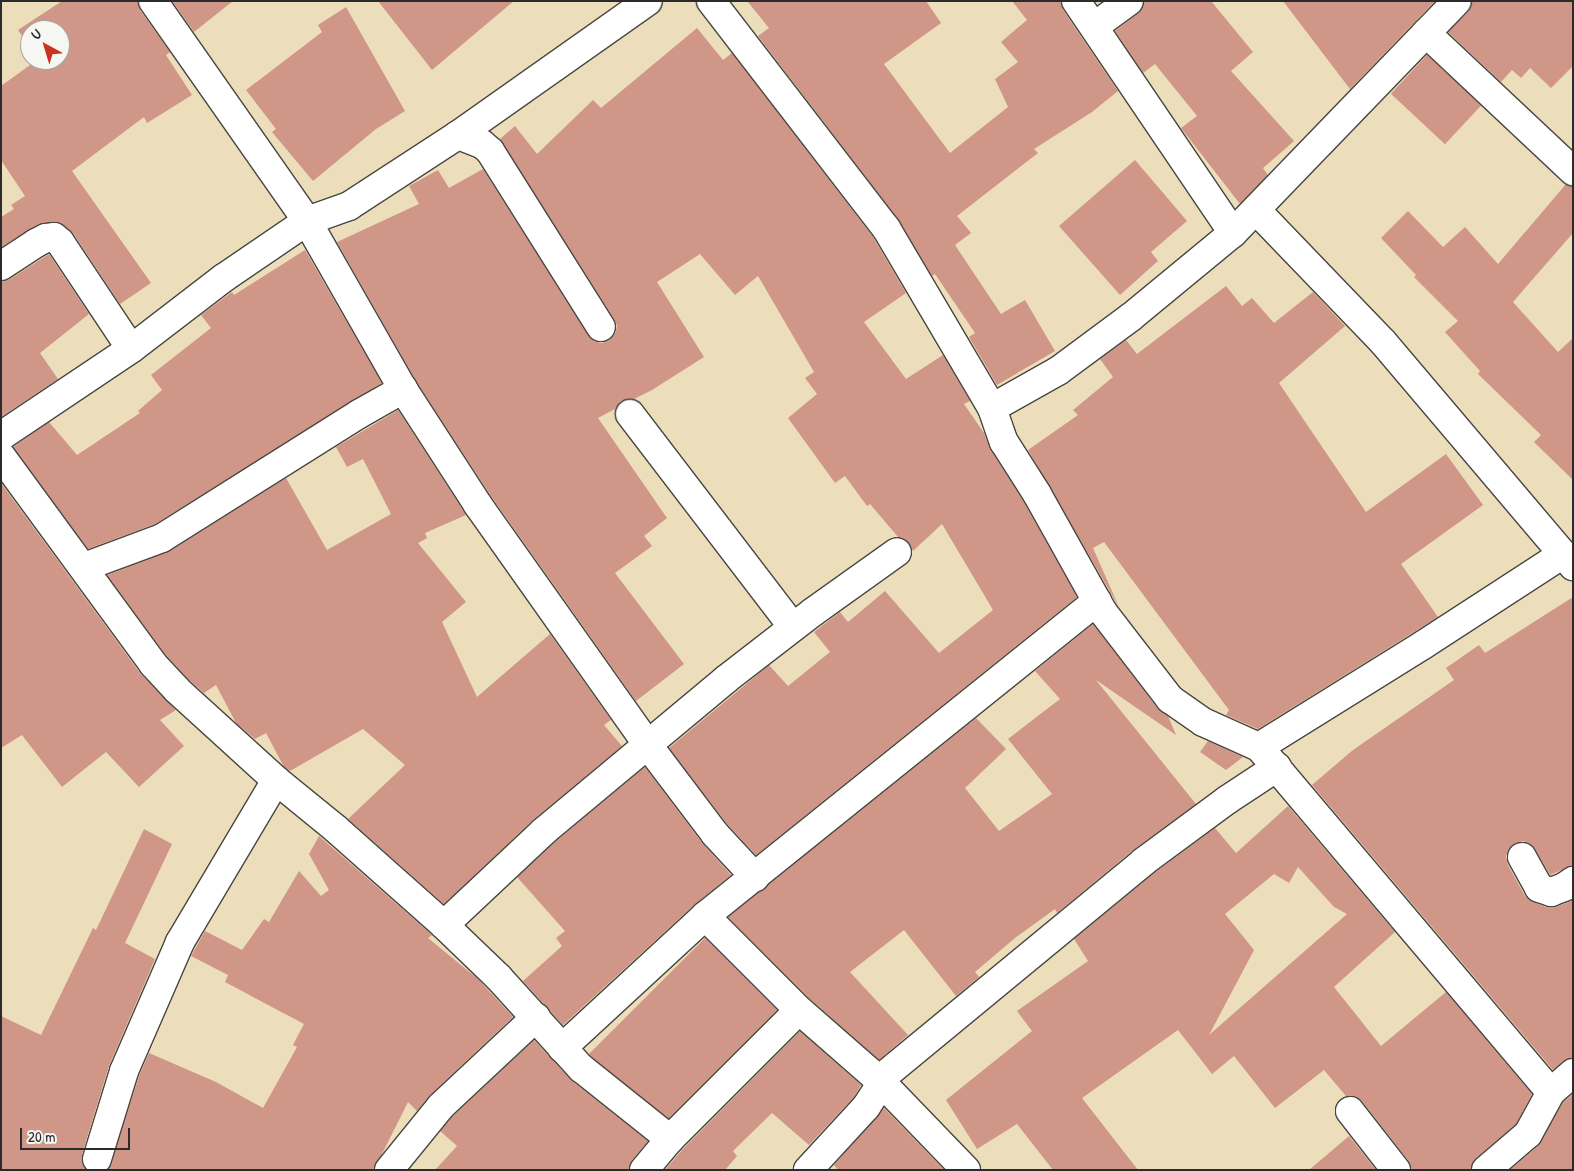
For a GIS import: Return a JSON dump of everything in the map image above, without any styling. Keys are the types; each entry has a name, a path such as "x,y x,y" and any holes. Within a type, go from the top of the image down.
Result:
{"street":[{"path":"153,1 307,220 403,389 478,505 647,744 715,834 755,877"},
{"path":"1,436 132,349 225,277 307,220 349,206 458,135 648,1"},
{"path":"711,1 886,228 992,408 1004,442 1102,612 1170,698 1203,722 1259,747 1551,1092"},
{"path":"1076,1 1095,26 1233,233"},
{"path":"1095,26 1129,1"},
{"path":"992,408 1058,371 1130,317 1233,233 1457,1"},
{"path":"1426,33 1573,171"},
{"path":"458,135 482,144 490,151 601,327"},
{"path":"1256,210 1383,342 1568,560 1423,645 1259,747"},
{"path":"1,266 36,242 54,237 60,242 132,349"},
{"path":"84,566 162,538 359,414 403,389"},
{"path":"630,414 793,627"},
{"path":"1,456 84,566 153,664 276,780 336,829 444,925 499,978 562,1048 592,1078 670,1139"},
{"path":"444,925 544,831 647,744 793,627 897,552"},
{"path":"562,1048 704,916 1097,601"},
{"path":"808,1170 866,1107 877,1090 879,1080 1143,862 1227,800 1277,767"},
{"path":"97,1159 124,1071 180,942 276,780"},
{"path":"1522,857 1539,888 1551,892 1573,881"},
{"path":"704,916 799,1010 879,1080 966,1170"},
{"path":"644,1170 670,1139 799,1010"},
{"path":"390,1170 442,1106 536,1017"},
{"path":"1486,1170 1528,1134 1551,1092 1573,1073"},
{"path":"1350,1111 1396,1170"}],"building":[{"path":"62,1 138,1 140,10 170,52 166,55 192,95 147,123 144,117 72,171 151,283 120,304 73,233 59,222 39,224 1,247 1,217 14,209 11,205 25,196 1,160 1,86 23,70 70,70 70,20 33,20"},
{"path":"172,1 233,1 194,32"},
{"path":"378,1 514,1 432,70"},
{"path":"747,1 926,1 941,23 884,64 950,153 1008,107 995,79 1018,62 1001,42 1027,20 1012,1 1061,1 1063,10 1118,91 1092,112 1034,149 1038,153 957,216 971,233 955,245 1001,314 1025,300 1055,351 997,385 969,337 975,333 935,274 932,276 898,219 758,36 769,28"},
{"path":"1144,1 1211,1 1253,52 1231,71 1294,141 1263,168 1268,175 1240,204 1181,128 1197,116 1155,64 1143,73 1115,31 1139,13"},
{"path":"1283,1 1435,1 1350,89"},
{"path":"1472,1 1573,1 1573,66 1551,88 1530,68 1521,78 1512,70 1501,82 1448,32 1469,11"},
{"path":"346,7 405,111 376,129 313,181 272,132 276,129 246,90 322,32 318,25"},
{"path":"697,28 723,60 732,53 873,237 906,293 864,322 906,379 943,355 970,401 964,404 984,433 991,450 1024,502 1077,597 756,855 727,824 669,748 769,665 788,686 830,652 814,632 840,612 848,622 885,591 939,653 993,610 942,524 913,551 909,543 898,537 870,504 867,506 845,476 835,483 788,418 817,394 805,378 814,372 758,276 735,295 700,254 657,282 704,357 652,390 634,399 621,401 615,409 598,418 667,518 644,536 652,546 615,573 684,664 636,701 491,496 416,381 337,242 419,204 409,186 438,170 449,188 483,169 588,335 594,341 602,343 609,340 615,334 617,326 614,319 500,139 515,126 537,154 593,100 601,108"},
{"path":"1427,55 1481,105 1445,144 1391,94"},
{"path":"1135,160 1187,221 1151,252 1158,261 1120,295 1059,226"},
{"path":"1566,184 1573,186 1573,233 1513,302 1558,352 1573,338 1573,480 1534,442 1541,435 1478,374 1480,371 1445,332 1458,321 1414,277 1416,275 1381,238 1408,211 1443,247 1465,227 1498,264"},
{"path":"305,250 382,383 155,524 88,549 13,447 49,422 77,455 140,413 138,411 162,390 151,375 211,328 201,315 232,292 234,295"},
{"path":"49,254 89,314 40,353 58,379 1,417 1,282 10,279"},
{"path":"1226,286 1242,306 1252,298 1274,323 1313,292 1345,326 1279,383 1366,512 1446,454 1483,505 1401,564 1438,617 1258,729 1226,715 1229,710 1104,542 1093,548 1119,607 1028,450 1078,415 1073,410 1113,377 1100,359 1126,340 1137,354"},
{"path":"398,410 466,515 425,533 427,538 418,543 466,602 442,622 477,697 550,634 611,720 604,725 622,746 533,820 444,904 348,819 405,765 363,729 290,771 284,767 266,733 255,739 236,723 216,685 204,693 188,679 165,654 107,575 170,551 286,478 327,550 391,514 363,459 347,467 336,447"},
{"path":"1,483 140,673 176,710 160,720 184,746 139,787 106,752 62,787 22,735 1,748"},
{"path":"1573,597 1573,865 1550,875 1535,849 1523,841 1514,844 1506,856 1508,865 1525,896 1533,902 1546,907 1556,907 1573,900 1573,1058 1563,1061 1553,1070 1312,785 1353,750 1454,680 1446,668 1479,645 1485,653"},
{"path":"1093,624 1158,709 1168,716 1176,735 1096,680 1196,804 1133,850 1057,913 1055,909 1015,938 975,972 979,977 956,996 904,930 850,972 908,1035 879,1060 810,999 728,917 976,718 1006,749 965,788 999,831 1052,794 1008,739 1060,699 1035,671"},
{"path":"1208,741 1243,757 1226,770 1200,752"},
{"path":"645,767 703,844 731,875 694,905 563,1025 523,981 562,946 556,938 565,931 517,877 554,843"},
{"path":"1288,806 1395,932 1334,987 1381,1046 1446,992 1532,1094 1516,1124 1476,1158 1471,1170 1411,1170 1408,1160 1362,1101 1355,1096 1346,1096 1324,1070 1275,1108 1234,1056 1212,1074 1178,1030 1082,1098 1138,1170 1053,1170 1017,1124 977,1149 946,1100 1032,1031 1017,1011 1088,961 1074,939 1153,874 1215,828 1236,853","holes":["1298,867 1334,907 1347,914 1209,1035 1254,950 1225,914 1274,874 1289,883"]},
{"path":"144,829 172,844 125,943 155,959 109,1066 82,1154 82,1163 86,1170 1,1170 1,1016 41,1035 93,928 96,930"},
{"path":"319,836 432,935 428,938 478,979 513,1017 430,1095 417,1111 408,1102 374,1170 108,1170 139,1076 149,1053 216,1082 263,1108 297,1047 293,1045 304,1024 225,982 228,975 191,956 205,931 242,950 264,919 269,922 299,871 321,896 329,890 309,854"},
{"path":"705,938 777,1010 661,1126 589,1054"},
{"path":"800,1031 861,1085 854,1097 809,1145 772,1113 733,1151 737,1156 725,1170 665,1170 682,1150"},
{"path":"534,1040 571,1080 648,1141 632,1160 629,1170 435,1170 457,1146 440,1131 452,1117"},
{"path":"1573,1094 1573,1170 1510,1170 1538,1146 1563,1102"},
{"path":"884,1108 944,1170 838,1170 834,1165"},
{"path":"1349,1136 1376,1170 1309,1170"}]}
